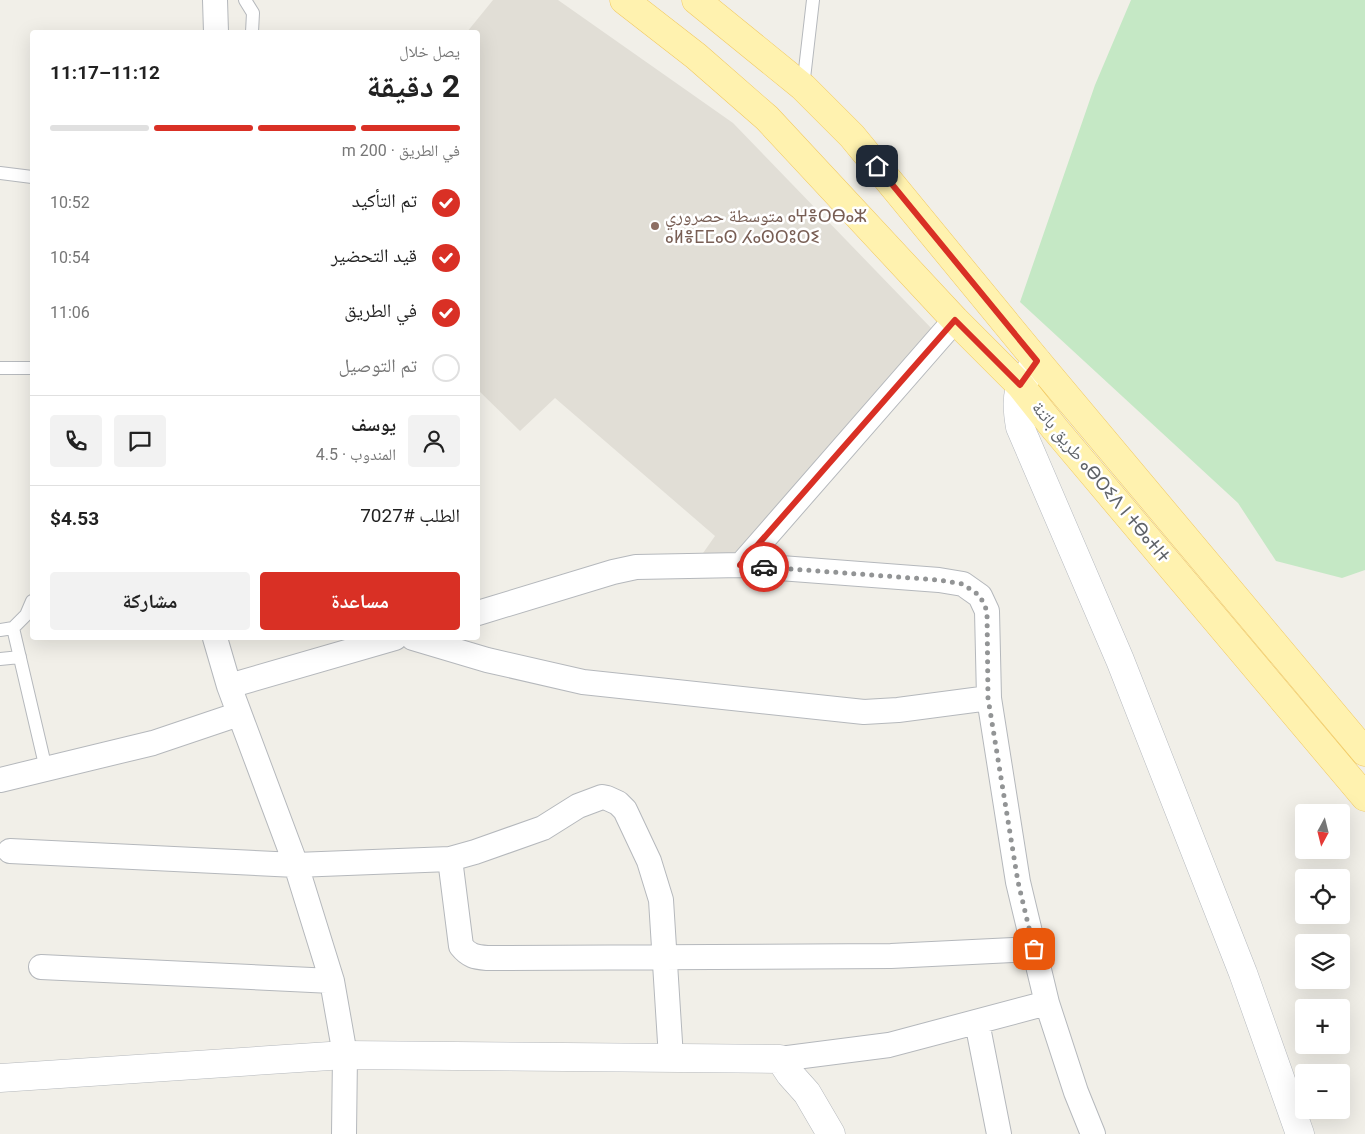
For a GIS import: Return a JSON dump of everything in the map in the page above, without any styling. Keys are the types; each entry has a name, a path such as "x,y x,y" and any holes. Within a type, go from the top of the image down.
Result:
{"main road":[{"name":"طريق باتنة ⴰⴱⵔⵉⴷ ⵏ ⵜⴱⴰⵜⵏⵜ","path":"624,0 696,56 768,118 955,320 1020,385 1365,797"},
{"name":"طريق باتنة ⴰⴱⵔⵉⴷ ⵏ ⵜⴱⴰⵜⵏⵜ","path":"696,0 802,87 852,136 1037,361 1365,752"}],"street":[{"path":"214,0 216,30"},
{"path":"740,565 955,320"},
{"path":"1037,361 1020,385 1017,410 1020,427 1120,660 1243,973 1300,1134"},
{"path":"480,612 636,567 740,565 939,580 963,584 980,596 987,611 988,698 1018,882 1046,1003 1076,1092 1093,1134"},
{"path":"216,640 229,686 296,865 332,980 345,1055 344,1134"},
{"path":"229,686 388,640"},
{"path":"420,640 487,660 583,682 844,710 864,712 898,710 988,698"},
{"path":"0,780 153,743 240,714"},
{"path":"10,851 296,865 450,859 543,828 578,806 602,797 607,798 618,803 625,810 649,861 661,900 671,1058"},
{"path":"450,859 461,946 473,957 891,956 1034,949"},
{"path":"41,968 332,980"},
{"path":"0,1078 345,1055 780,1059 889,1045 1046,1003"},
{"path":"977,1022 999,1134"},
{"path":"780,1059 807,1093 830,1134"}],"lane":[{"path":"245,0 253,14 252,30"},
{"path":"802,87 813,0"},
{"path":"0,173 30,177"},
{"path":"0,368 30,368"},
{"path":"30,606 26,615 6,629 20,657 46,769"},
{"path":"0,659 20,657"}],"shaded area":[{"name":"متوسطة حصروري ⴰⵖⴻⵔⴱⴰⵣ ⴰⵍⴻⵎⵎⴰⵙ ⵃⴰⵙⵔⵓⵔⵉ","path":"493,0 558,0 733,123 933,330 732,558 701,556 715,536 555,398 520,431 480,392 480,30 469,30"}],"green space":[{"path":"1131,0 1365,0 1365,570 1342,578 1276,561 1238,503 1020,302 1095,85"}],"way so far":[{"path":"764,567 939,580 963,584 980,596 987,611 988,698 1018,882 1034,949"}],"place":[{"name":"متوسطة حصروري ⴰⵖⴻⵔⴱⴰⵣ ⴰⵍⴻⵎⵎⴰⵙ ⵃⴰⵙⵔⵓⵔⵉ","path":"655,226"}],"route":[{"path":"764,567 740,565 955,320 1020,385 1037,361 877,166"}]}
